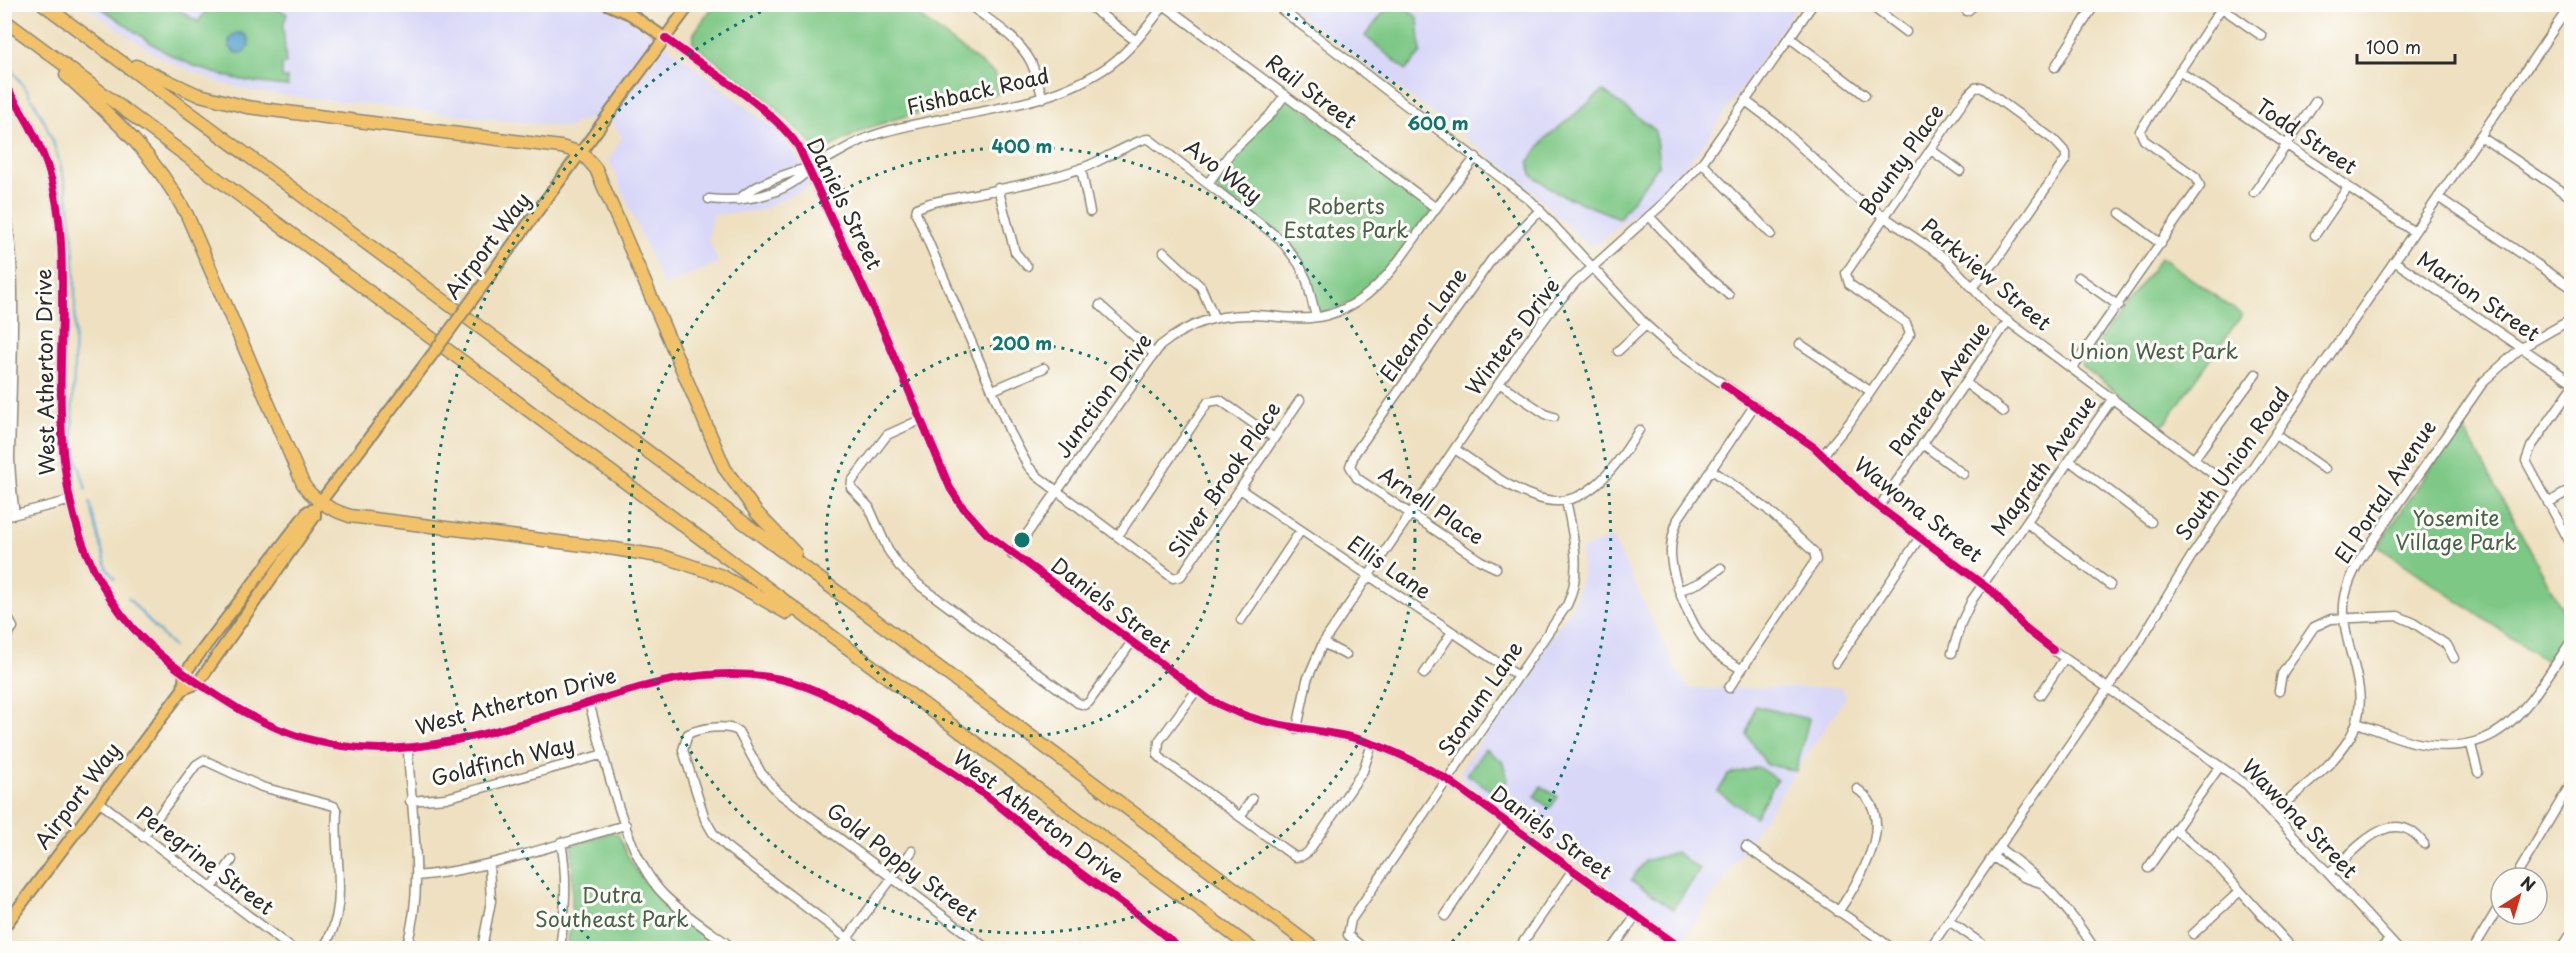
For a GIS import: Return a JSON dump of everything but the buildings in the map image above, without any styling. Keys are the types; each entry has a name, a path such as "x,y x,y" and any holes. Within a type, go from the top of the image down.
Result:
{"highway":[{"path":"43,4 1314,948"},
{"path":"4,20 1251,948"},
{"path":"76,30 162,80 196,94 235,105 283,113 561,147 582,153 596,169 725,469 756,512 777,535 870,616"},
{"path":"28,38 136,140 173,189 187,215 303,484 318,505 350,516 615,549 693,565 758,594 852,652"},
{"path":"1184,851 1321,948"}],"main road":[{"name":"Daniels Street","path":"607,4 630,14 665,38"},
{"name":"Airport Way","path":"185,673 308,511 318,505 432,355 690,4"},
{"name":"Airport Way","path":"198,683 315,516 318,505"},
{"path":"185,673 183,689 198,683"},
{"name":"Airport Way","path":"4,927 183,689"}],"street":[{"path":"968,4 1010,36 1022,49 1031,63 1042,98"},
{"path":"1087,4 1136,41"},
{"path":"1099,14 1106,4"},
{"name":"Wawona Street","path":"1274,4 1476,158 1540,210 1646,325 1677,352 1823,455 1859,491 1982,584 2027,630 2064,659 2247,785 2397,948"},
{"name":"Winters Drive","path":"1297,729 1307,680 1323,643 1499,383 1552,309 1702,163 1747,102 1813,4"},
{"path":"1869,4 1906,32"},
{"path":"1967,11 1976,4"},
{"path":"2055,67 2095,4"},
{"name":"South Union Road","path":"1930,948 2107,688 2236,491 2571,4"},
{"name":"Fishback Road","path":"709,199 739,200 743,194 799,170 810,168 882,132 1042,98 1088,79 1111,64 1136,41 1165,5"},
{"name":"Rail Street","path":"1165,5 1436,208"},
{"path":"2073,368 2119,306 2200,186 2196,177 2144,140 2140,131 2146,120 2223,6 2262,36"},
{"name":"Daniels Street","path":"665,38 785,129 810,168 950,488 961,505 987,534 1196,691 1248,718 1348,737 1406,757 1448,780 1681,948"},
{"path":"1790,38 1865,95"},
{"name":"Todd Street","path":"2179,71 2414,232"},
{"name":"West Atherton Drive","path":"4,84 38,139 55,194 63,257 60,420 68,501 84,551 114,604 151,648 198,683 251,717 309,740 345,747 408,750 444,743 590,703 663,680 711,674 757,676 807,687 867,716 957,775 1179,948"},
{"name":"Bounty Place","path":"1870,391 1910,334 1906,323 1849,284 1846,273 1972,90 1981,87 2062,147 2066,153 2066,159 1996,261 1972,286"},
{"path":"1208,183 1232,151 1270,115 1286,95"},
{"path":"2254,193 2316,101"},
{"name":"Parkview Street","path":"1747,102 1779,126 1835,181 1946,260 1993,310 2236,491"},
{"path":"2480,136 2571,198"},
{"name":"Avo Way","path":"1081,168 1114,155 1144,138 1160,147 1280,239 1291,252 1307,281 1316,317"},
{"path":"1931,150 1960,171"},
{"name":"Junction Drive","path":"1012,555 1154,353 1187,327 1214,317 1255,315 1298,320 1346,308 1365,297 1393,267 1476,158"},
{"path":"1702,163 1771,234"},
{"path":"1090,212 1081,168 917,208 916,213 1010,432 1028,466 1057,492 1118,536 1208,402 1220,400 1274,438"},
{"path":"2315,235 2348,187"},
{"path":"998,188 1013,246 1027,266"},
{"path":"2438,197 2571,288"},
{"name":"Eleanor Lane","path":"1351,470 1351,460 1355,453 1466,294 1509,240 1540,210"},
{"path":"2120,213 2161,244"},
{"path":"4,214 11,230 8,289 10,458 15,514"},
{"path":"1649,216 1700,270 1729,295"},
{"path":"1164,252 1201,287 1214,317"},
{"name":"Marion Street","path":"2394,261 2571,382"},
{"path":"2078,276 2119,306"},
{"path":"1100,305 1154,353"},
{"name":"El Portal Avenue","path":"2274,813 2338,754 2357,723 2361,704 2360,685 2345,616 2346,594 2361,558 2478,388 2521,348 2571,319"},
{"name":"Pantera Avenue","path":"1879,507 1967,384 2008,321"},
{"path":"1618,351 1646,325"},
{"path":"1800,344 1870,391 1823,455"},
{"path":"993,390 1044,368"},
{"path":"2194,459 2256,374"},
{"path":"1499,383 1547,415 1554,417"},
{"path":"1967,384 2004,412"},
{"path":"2571,388 2527,454 2529,468 2571,546"},
{"name":"Magrath Avenue","path":"1952,653 1961,622 1982,584 2027,524 2113,398"},
{"name":"Silver Brook Place","path":"1118,536 1166,573 1178,578 1300,400"},
{"path":"1741,669 1718,654 1702,638 1690,617 1671,553 1673,532 1687,505 1754,406"},
{"path":"920,420 888,435 852,482 851,488 869,507 888,550 899,566 918,584 1078,703 1085,705 1089,702 1131,643"},
{"path":"1455,449 1523,494 1539,499 1566,500 1582,496 1604,481 1639,430"},
{"path":"2275,434 2325,469"},
{"path":"1924,445 1963,474"},
{"path":"2070,461 2151,522"},
{"name":"Arnell Place","path":"1351,470 1357,478 1410,514 1481,561 1496,568"},
{"path":"1712,471 1767,509 1814,552 1816,560 1729,688"},
{"name":"Ellis Lane","path":"1240,489 1518,676"},
{"path":"2548,503 2571,489"},
{"name":"Stonum Lane","path":"1363,948 1353,941 1347,932 1351,920 1448,780 1573,592 1576,561 1566,500"},
{"path":"4,517 68,501"},
{"path":"2027,524 2110,585"},
{"path":"1240,620 1301,530"},
{"path":"1836,663 1920,537"},
{"path":"1681,590 1701,582 1721,568"},
{"path":"4,612 11,620 13,627 4,640"},
{"path":"2279,691 2282,674 2314,627 2331,619 2345,616 2398,616 2412,622 2447,645 2454,658"},
{"path":"1424,674 1452,632"},
{"path":"2357,723 2412,741 2438,746 2471,745 2501,730 2525,708 2571,640"},
{"path":"1323,643 1346,655"},
{"path":"2040,695 2064,659"},
{"path":"1196,691 1158,741 1158,755 1291,855 1302,856 1363,771 1372,744"},
{"path":"590,703 626,825 643,866 664,895 733,948"},
{"name":"Gold Poppy Street","path":"847,938 720,841 705,819 683,750 688,734 696,730 723,728 738,731 770,785 986,948"},
{"path":"2471,745 2478,772"},
{"path":"406,948 415,914 417,876 408,750"},
{"name":"Goldfinch Way","path":"410,801 446,798 604,754"},
{"path":"143,837 196,765 204,760 262,786 334,806 337,811 335,834 339,901 335,926 323,948"},
{"path":"2148,868 2220,766"},
{"path":"2522,866 2571,782"},
{"path":"1839,912 1864,869 1874,841 1875,823 1870,800 1857,789"},
{"path":"1240,817 1252,800"},
{"name":"Peregrine Street","path":"98,801 291,948"},
{"path":"1445,916 1507,823"},
{"path":"417,876 460,872 489,865 561,842 626,825"},
{"path":"2329,873 2382,829 2402,826 2412,829 2424,844"},
{"path":"2176,830 2213,861 2290,948"},
{"path":"560,948 566,895 566,866 561,842"},
{"path":"1746,847 1892,948"},
{"path":"1999,848 2028,869 2074,916 2094,948"},
{"path":"840,948 912,851"},
{"path":"1993,857 2023,877 2042,883"},
{"path":"212,888 232,860"},
{"path":"482,948 491,901 489,865"},
{"path":"1519,948 1572,871"},
{"path":"2193,933 2240,891"},
{"path":"1613,948 1635,917"},
{"path":"1949,921 1988,948"},
{"path":"2474,948 2489,923"},
{"path":"2561,948 2571,930"},
{"path":"847,938 860,948"},
{"path":"2381,948 2390,940"}],"shaded area":[{"path":"83,5 596,5 627,18 658,39 606,116 575,122 571,128 256,92 220,83 162,59"},
{"path":"1287,5 1798,5 1700,149 1674,179 1598,244 1588,246 1516,176"},
{"path":"665,44 775,129 794,152 813,185 758,211 713,215 708,239 719,263 663,286 609,160 622,137 610,119"},
{"path":"1612,537 1678,672 1690,689 1841,687 1846,697 1684,939 1462,780 1460,771 1574,604 1582,575 1581,550"}],"green space":[{"path":"1390,4 1403,5 1418,18 1421,53 1406,70 1365,36"},
{"path":"97,5 172,5 198,22 210,5 272,5 287,14 283,26 286,64 282,64 282,78 287,78 288,86 241,80 195,66 158,48"},
{"path":"714,5 904,5 995,74 998,94 899,118 868,128 820,152 770,102 693,44 694,33"},
{"path":"1603,91 1655,130 1659,165 1619,218 1557,193 1531,174 1529,161 1546,138"},
{"name":"Roberts Estates Park","path":"1285,95 1436,208 1365,297 1316,317 1307,281 1291,252 1208,183"},
{"name":"Union West Park","path":"2161,257 2242,315 2162,427 2081,365"},
{"name":"Yosemite Village Park","path":"2461,423 2571,625 2547,662 2378,546"},
{"path":"1755,706 1809,719 1796,771 1766,764 1747,735"},
{"path":"1485,749 1502,761 1508,779 1497,795 1467,774"},
{"path":"1758,767 1777,780 1755,817 1718,792 1728,775"},
{"path":"1541,786 1558,797 1550,808 1534,797"},
{"name":"Dutra Southeast Park","path":"611,832 618,834 637,871 660,900 721,948 567,948 572,909 572,846"},
{"path":"1676,852 1700,870 1673,909 1631,880 1645,861"}],"water":[{"path":"239,33 246,36 249,43 246,50 239,53 232,50 229,43 232,36"}],"waterway":[{"path":"4,62 29,94 48,129 61,167 69,206 75,287 73,435 76,456 86,489"},
{"path":"90,503 107,569 115,579"},
{"path":"128,598 173,647"}],"cycle path":[{"path":"665,38 754,102 771,116 798,146 883,330 950,488 961,505 987,534 1209,699 1260,720 1359,739 1386,748 1424,766 1448,780 1681,948"},
{"path":"4,84 29,124 42,151 58,209 62,266 62,435 66,476 74,515 87,554 106,591 142,638 185,674 221,698 269,725 315,741 359,748 404,748 448,742 494,731 638,688 684,678 730,674 755,675 796,683 856,711 970,784 1074,868 1179,948"},
{"path":"1724,385 1814,447 1867,498 1993,592 2027,630 2053,650"}]}
